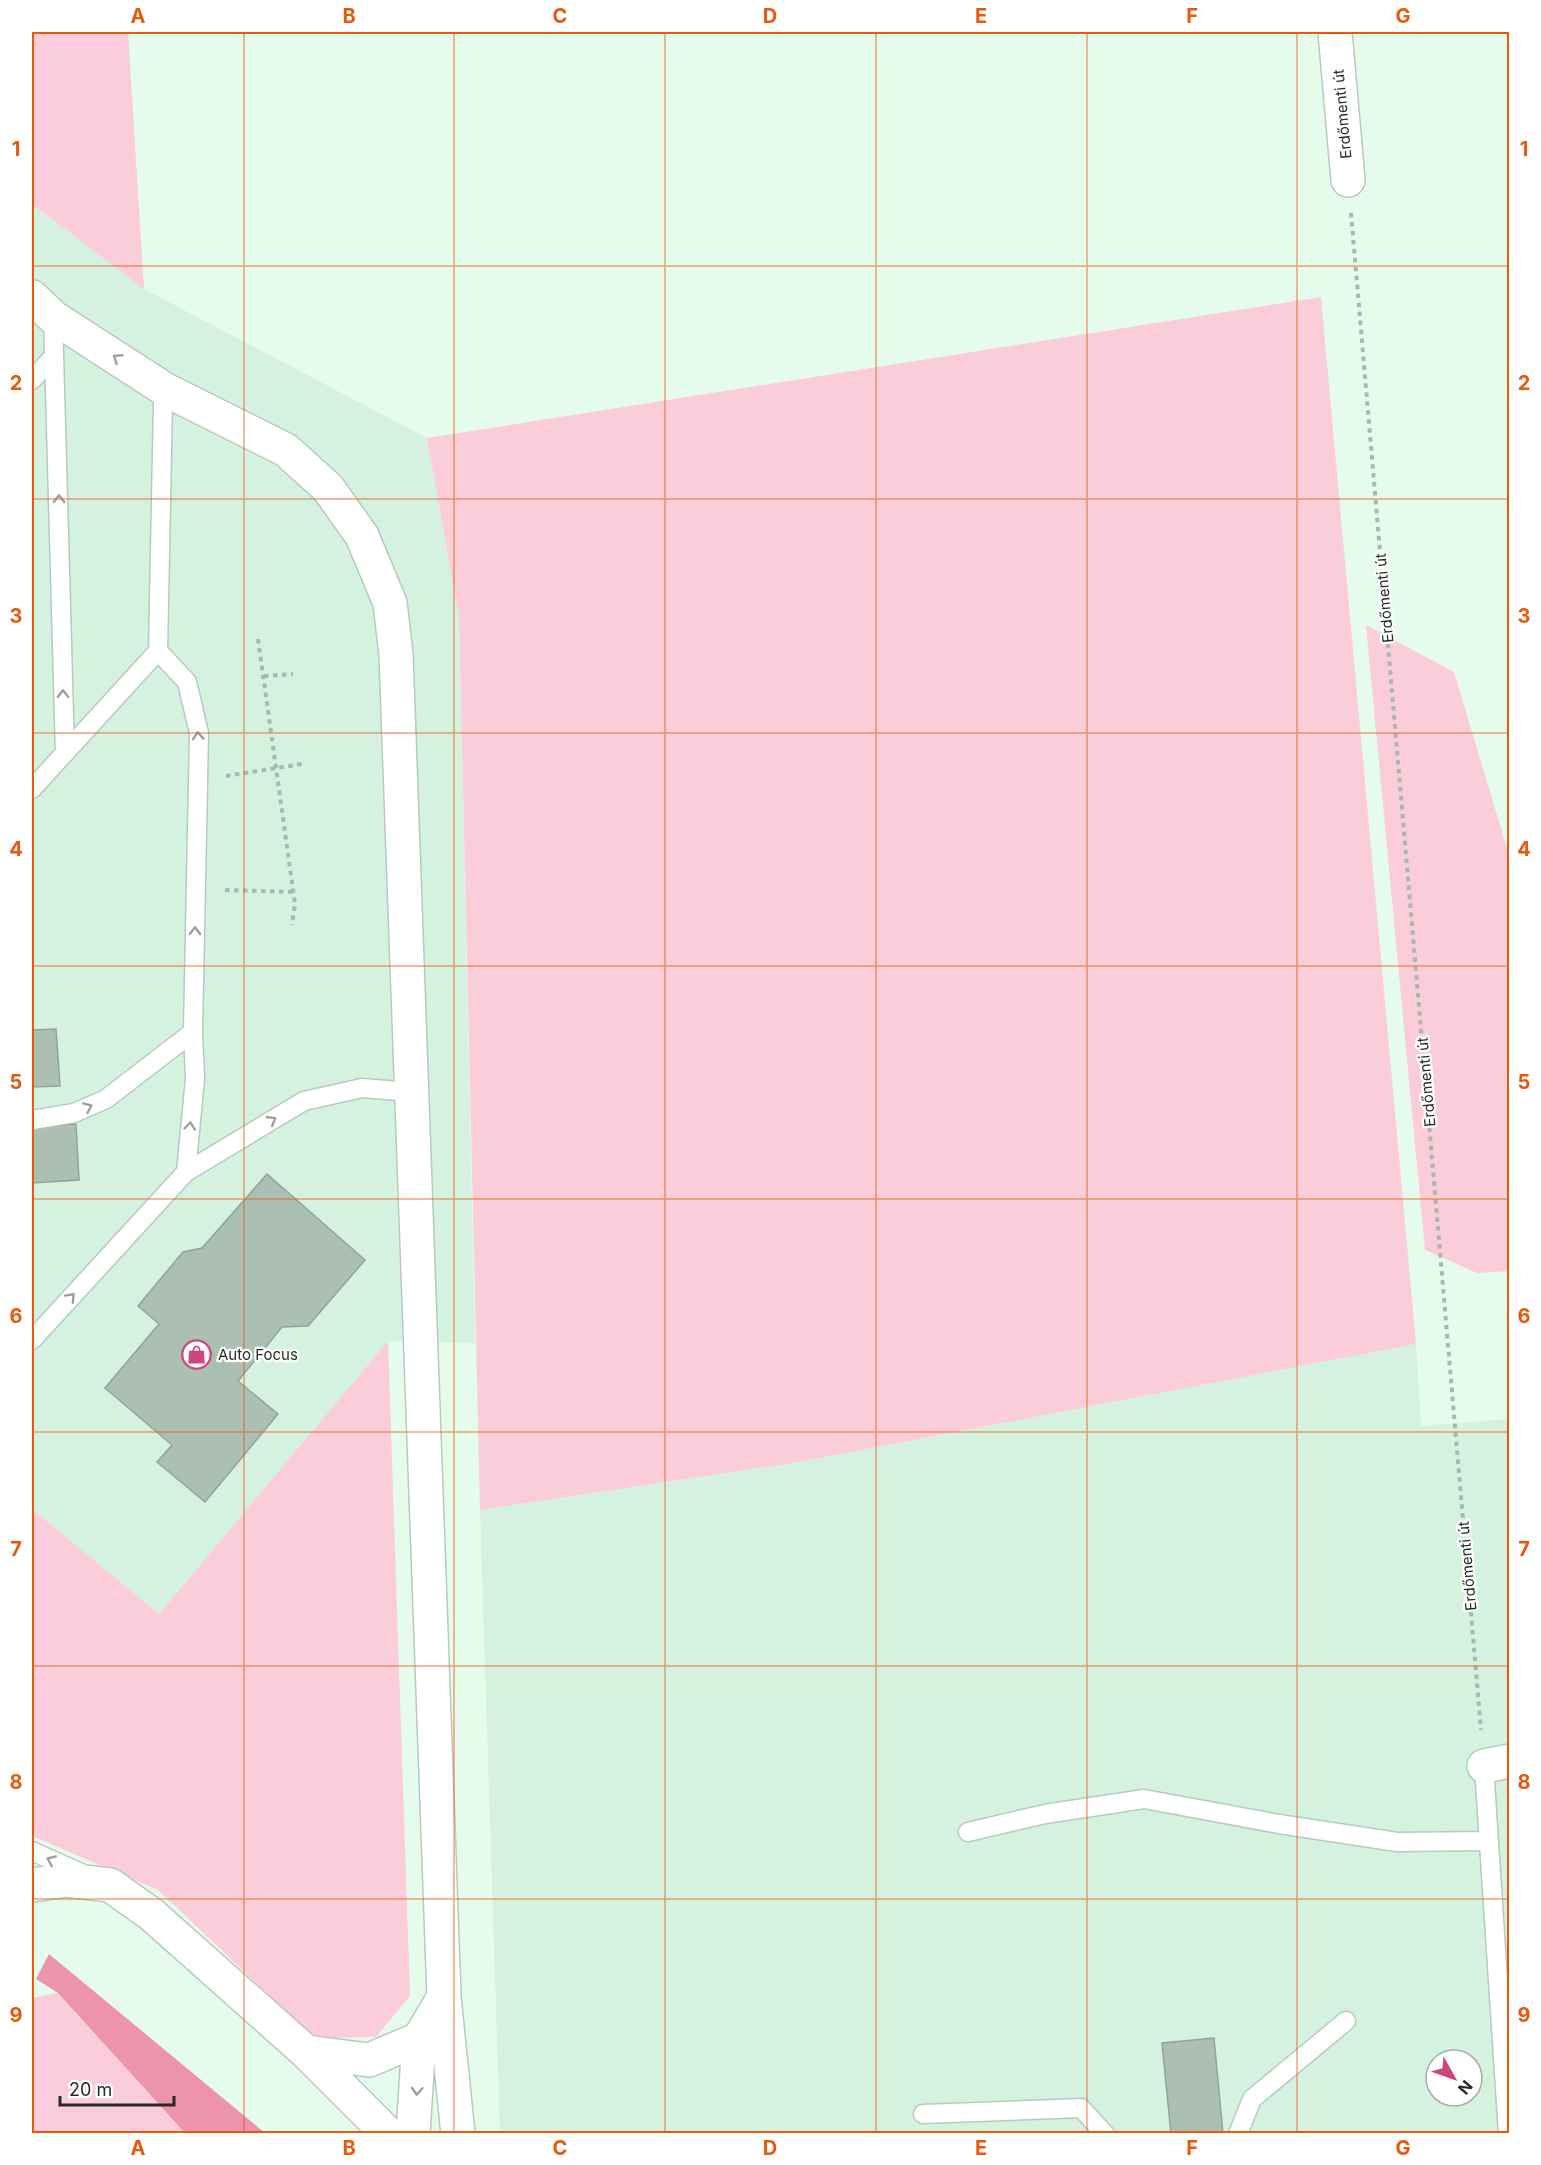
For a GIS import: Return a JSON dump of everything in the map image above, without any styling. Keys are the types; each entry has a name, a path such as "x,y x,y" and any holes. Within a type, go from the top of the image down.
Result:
{"main road":[{"name":"Erdőmenti út","path":"1335,32 1348,180"},
{"path":"42,307 166,390 286,450 328,488 362,536 390,603 396,654 444,1997 458,2133"},
{"path":"32,1885 66,1880 110,1886 151,1914 202,1963 306,2052 388,2133"},
{"path":"413,2133 419,2038 444,1997"},
{"path":"306,2052 369,2060 419,2038"}],"lane":[{"path":"42,307 52,358 58,462 64,753"},
{"path":"32,380 52,358"},
{"path":"32,789 158,651 163,402 166,390"},
{"path":"158,651 187,682 199,733 193,1032 195,1079 186,1172"},
{"path":"32,1120 74,1113 106,1099 193,1032"},
{"path":"32,1340 186,1172 304,1101 362,1088 411,1092"},
{"path":"1497,1763 1489,1841 1508,2133"},
{"path":"968,1832 1045,1814 1144,1798 1279,1824 1397,1842 1489,1841"},
{"path":"32,1851 110,1886"},
{"path":"1238,2133 1252,2099 1346,2021"},
{"path":"923,2114 1081,2108 1105,2133"}],"path":[{"name":"Erdőmenti út","path":"1348,180 1497,1763"},
{"path":"258,639 293,892 292,925"},
{"path":"263,676 293,674"},
{"path":"198,780 276,766 302,764"},
{"path":"196,889 293,892"}],"shaded area":[{"path":"32,32 128,32 144,289 32,204"},
{"path":"32,204 144,289 427,438 459,618 475,1343 388,1341 159,1614 32,1509"},
{"path":"1321,297 1416,1344 793,1463 480,1510 459,618 427,438"},
{"path":"1366,625 1454,672 1509,855 1509,1271 1477,1273 1425,1250"},
{"path":"388,1341 410,1996 376,2037 314,2038 158,1890 32,1836 32,1509 159,1614"},
{"path":"1416,1344 1421,1426 1509,1419 1509,2133 500,2133 480,1510 793,1463"},
{"path":"49,1954 265,2133 185,2133 58,1993 36,1979"},
{"path":"58,1993 185,2133 32,2133 32,1998"}],"building":[{"path":"56,1029 60,1086 32,1087 32,1030"},
{"path":"76,1124 79,1180 32,1183 32,1127"},
{"name":"Auto Focus","path":"267,1174 365,1260 308,1326 282,1327 238,1381 278,1414 205,1502 157,1462 172,1445 105,1388 159,1324 138,1306 183,1252 202,1248"},
{"path":"1214,2038 1223,2134 1171,2134 1162,2043"}],"place":[{"name":"Auto Focus","path":"197,1354"}]}
